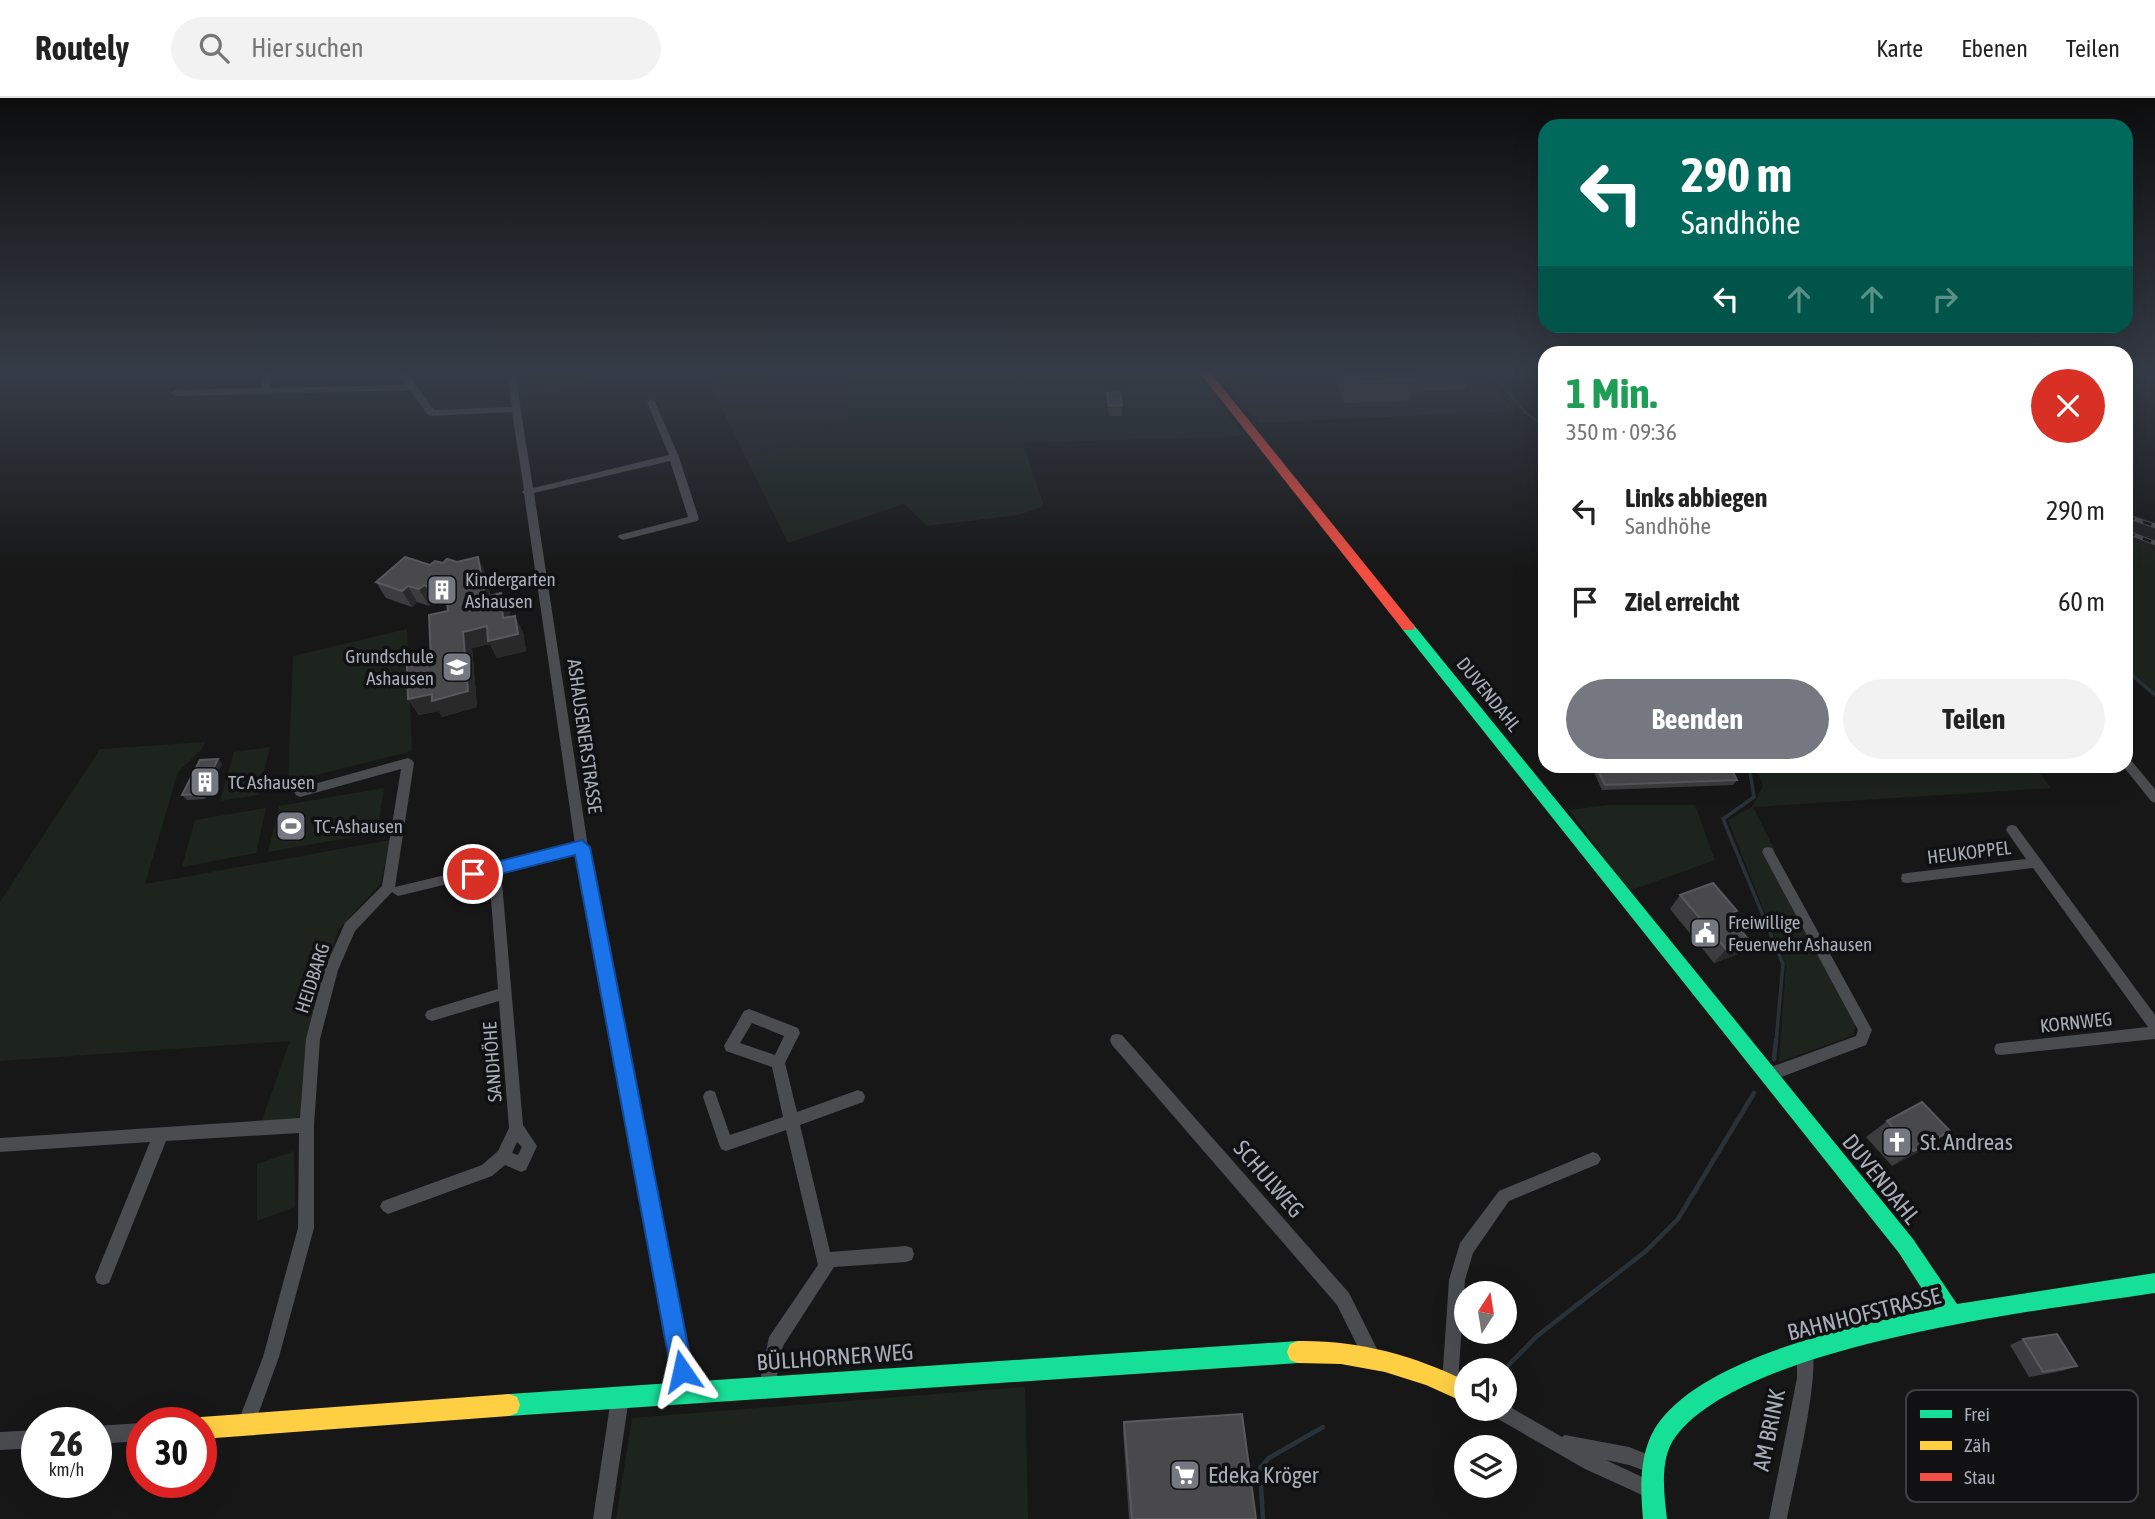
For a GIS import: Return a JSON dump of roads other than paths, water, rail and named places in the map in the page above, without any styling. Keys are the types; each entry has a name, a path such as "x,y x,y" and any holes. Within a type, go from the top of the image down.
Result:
{"street":[{"name":"ASHAUSENER STRASSE","path":"521,438 582,847 686,1392"},
{"path":"623,537 694,519 666,438"},
{"name":"DUVENDAHL","path":"1256,438 1906,1246 1952,1316"},
{"path":"527,492 674,457"},
{"name":"HEIDBARG","path":"246,1425 271,1357 306,1228 307,1125 313,1039 331,970 351,927 388,888 408,763 300,792"},
{"path":"2133,771 2155,798"},
{"path":"2012,830 2155,1026"},
{"path":"398,891 495,870 582,847"},
{"path":"1768,852 1865,1030 1861,1040 1768,1075"},
{"name":"HEUKOPPEL","path":"1907,878 2035,863"},
{"name":"SANDHÖHE","path":"388,1206 487,1171 503,1156 521,1166 530,1146 516,1128 495,870"},
{"name":"SANDHÖHE","path":"432,1015 506,993"},
{"name":"KORNWEG","path":"2001,1049 2155,1034"},
{"name":"SCHULWEG","path":"1117,1040 1343,1299 1372,1357"},
{"path":"767,1386 775,1343 826,1267 778,1063"},
{"path":"710,1097 726,1144 858,1097"},
{"path":"0,1145 160,1137 307,1125"},
{"path":"103,1277 160,1137"},
{"path":"1450,1383 1457,1280 1466,1249 1504,1196 1593,1159"},
{"path":"825,1260 906,1254"},
{"name":"BAHNHOFSTRASSE","path":"1655,1519 1651,1489 1653,1465 1664,1434 1691,1406 1754,1369 1805,1351 1952,1316 2155,1283"},
{"name":"BÜLLHORNER WEG","path":"217,1427 767,1386 1322,1350 1372,1357 1454,1385"},
{"name":"AM BRINK","path":"1778,1519 1805,1378 1805,1351"},
{"path":"602,1519 620,1398"},
{"path":"1517,1420 1561,1443 1592,1465 1651,1489"},
{"path":"0,1441 21,1440"},
{"path":"1561,1443 1629,1456 1653,1465"}],"waterway":[{"path":"2133,676 2155,695"},
{"path":"1750,773 1754,797 1723,819 1783,964 1776,1042"},
{"path":"1774,1059 1776,1040"},
{"path":"1516,1358 1537,1336 1646,1251 1678,1219 1754,1093"},
{"path":"1263,1519 1260,1468 1269,1458 1323,1427"}],"railway":[{"path":"2133,518 2155,526"},
{"path":"2133,535 2155,543"}],"place":[{"name":"Kindergarten Ashausen","path":"442,590"},
{"name":"Grundschule Ashausen","path":"457,667"},
{"name":"TC Ashausen","path":"205,782"},
{"name":"TC-Ashausen","path":"291,826"},
{"name":"Freiwillige Feuerwehr Ashausen","path":"1705,933"},
{"name":"St. Andreas","path":"1897,1142"},
{"name":"Edeka Kröger","path":"1185,1475"}]}
